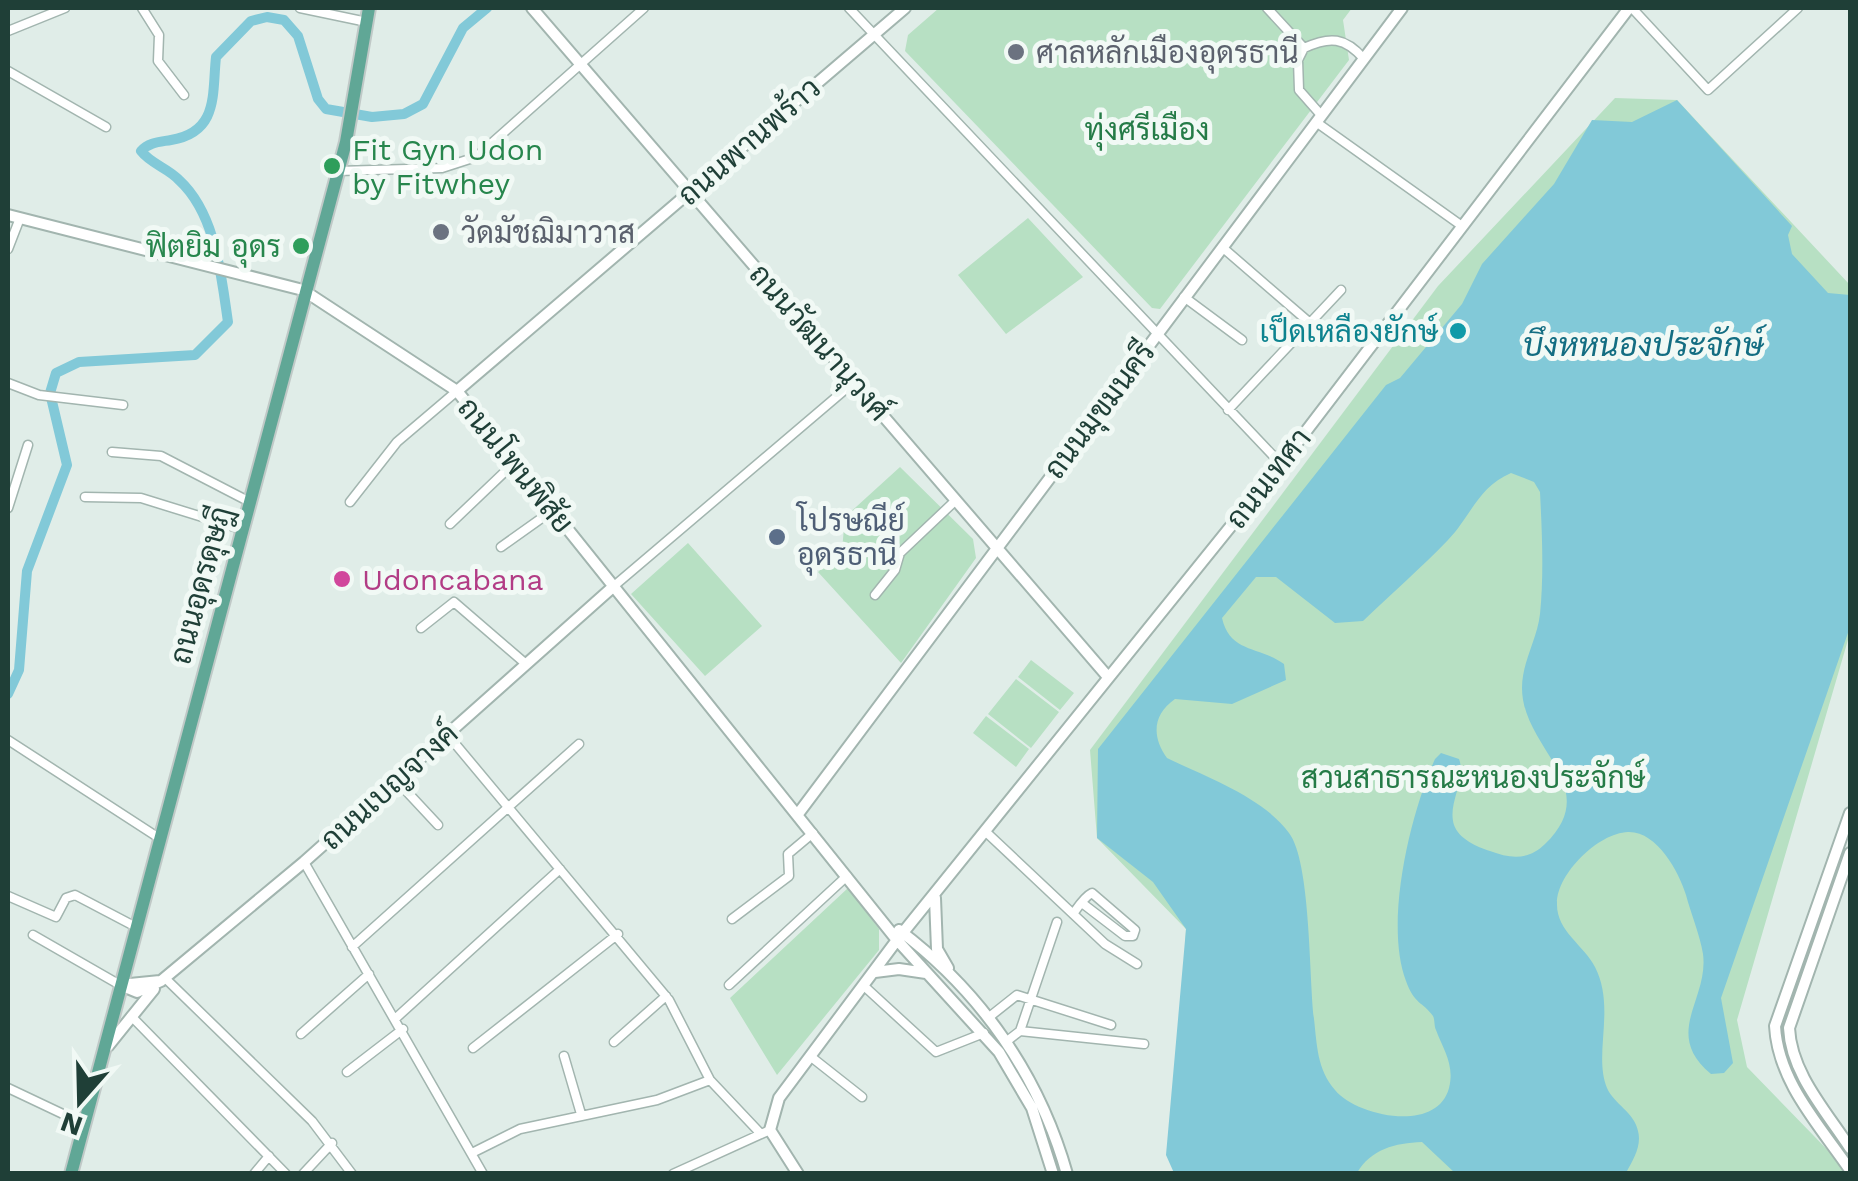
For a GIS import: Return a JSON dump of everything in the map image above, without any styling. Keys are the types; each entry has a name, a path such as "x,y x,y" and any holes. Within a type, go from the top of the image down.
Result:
{"main road":[{"name":"ถนนอุดรดุษฎี","path":"71,1174 303,290 346,142 368,14"}],"street":[{"path":"8,31 65,8"},
{"path":"142,8 159,35 158,60 184,96"},
{"path":"300,8 368,14"},
{"name":"ถนนวัฒนานุวงศ์","path":"532,8 1108,677"},
{"path":"338,171 442,168 476,157 644,8"},
{"path":"848,8 1280,464"},
{"name":"ถนนพานพร้าว","path":"456,391 904,8"},
{"path":"1267,8 1304,48"},
{"name":"ถนนมุขมนครี","path":"798,814 1402,8"},
{"path":"1630,8 1708,90 1798,8"},
{"name":"ถนนเทศา","path":"766,1132 773,1108 900,937 1280,464 1630,8"},
{"path":"1364,59 1349,42 1336,39 1304,48 1298,60 1299,90 1319,118 1462,226"},
{"path":"8,72 106,126"},
{"name":"ถนนโพนพิสัย","path":"8,215 303,290 456,391 882,918 984,1032 1032,1108 1054,1174"},
{"path":"8,248 20,218"},
{"path":"1222,247 1310,323"},
{"path":"1228,410 1340,290"},
{"path":"1184,297 1242,340"},
{"path":"614,586 854,382"},
{"path":"8,383 49,396 123,405"},
{"path":"350,502 398,442 456,391"},
{"path":"8,508 28,445"},
{"path":"112,452 161,456 248,501"},
{"path":"450,524 514,463"},
{"path":"85,498 142,498 240,529"},
{"path":"876,595 895,570 900,552 956,500"},
{"path":"501,548 552,510"},
{"name":"ถนนเบญจางค์","path":"103,1052 163,979 304,862 614,586"},
{"path":"421,628 454,602 526,664"},
{"path":"447,734 666,996 710,1080 766,1132 798,1174"},
{"path":"8,740 159,838"},
{"path":"352,947 579,744"},
{"path":"396,780 438,826"},
{"path":"1850,813 1775,1026 1776,1045 1793,1086 1850,1170"},
{"path":"986,832 1106,944 1137,964"},
{"path":"732,918 789,876 787,856 814,833"},
{"path":"1850,853 1789,1028 1790,1043 1805,1080 1850,1148"},
{"path":"304,862 483,1174"},
{"path":"396,1018 560,869"},
{"path":"729,985 848,876"},
{"path":"1072,914 1082,903 1092,893 1135,930 1133,936 1125,936 1082,903"},
{"path":"8,896 56,918 66,898 75,895 136,926"},
{"path":"934,898 937,950 951,975"},
{"path":"1008,1040 1020,1030 1057,922"},
{"path":"33,934 137,992 163,979 332,1143 352,1174"},
{"path":"473,1048 618,934"},
{"name":"ถนนโพนพิสัย","path":"900,937 951,975 1008,1040 1044,1104 1067,1174"},
{"path":"874,972 920,970 940,982"},
{"path":"301,1034 368,974"},
{"path":"864,986 936,1052 984,1032"},
{"path":"614,1042 666,996"},
{"path":"988,1018 1010,996 1029,998 1111,1025"},
{"path":"131,1016 286,1174"},
{"path":"348,1072 403,1030"},
{"path":"1020,1030 1144,1044"},
{"path":"564,1056 581,1114"},
{"path":"810,1056 862,1097"},
{"path":"472,1153 520,1130 657,1100 710,1080"},
{"path":"8,1088 84,1124"},
{"path":"673,1174 766,1132"},
{"path":"303,1174 332,1143"},
{"path":"254,1174 269,1156"}],"green space":[{"name":"ทุ่งศรีเมือง","path":"939,8 1352,8 1343,20 1349,60 1160,309 1152,308 905,51 908,35"},
{"name":"บึงหหนองประจักษ์","path":"1615,98 1677,100 1850,285 1850,633 1737,1020 1747,1067 1850,1173 1174,1173 1186,929 1097,838 1090,750 1438,286"},
{"path":"1028,218 1083,277 1006,334 958,275"},
{"path":"900,467 973,539 976,558 901,663 818,572 842,550 845,517"},
{"path":"688,543 762,626 705,676 631,594"},
{"path":"1031,660 1074,693 1060,710 1018,677"},
{"path":"1016,679 1059,712 1031,748 988,714"},
{"path":"986,716 1029,749 1016,767 973,733"},
{"path":"848,888 879,929 879,950 777,1075 730,998"}],"water":[{"name":"บึงหหนองประจักษ์","path":"1677,100 1792,226 1788,235 1792,254 1828,293 1850,295 1850,627 1721,998 1733,1063 1724,1073 1711,1074 1690,1044 1691,1016 1703,971 1703,954 1678,875 1665,854 1648,838 1639,833 1616,834 1581,857 1564,880 1557,903 1561,922 1590,959 1601,983 1603,1075 1610,1094 1636,1124 1639,1137 1626,1173 1455,1173 1422,1142 1385,1149 1369,1158 1357,1173 1174,1173 1166,1155 1186,929 1153,882 1097,838 1098,749 1386,385 1400,378 1462,304 1482,264 1554,184 1592,120 1632,122","holes":["1511,473 1534,482 1540,492 1541,599 1522,688 1525,710 1556,767 1567,804 1561,823 1533,853 1512,857 1498,854 1474,845 1456,830 1453,808 1461,775 1459,759 1441,753 1435,759 1409,839 1398,930 1406,981 1415,998 1433,1016 1449,1065 1449,1088 1442,1102 1429,1111 1413,1116 1377,1113 1345,1099 1329,1082 1321,1065 1305,894 1289,833 1249,798 1167,758 1157,734 1158,719 1175,699 1232,704 1286,680 1284,664 1239,643 1222,618 1256,577 1276,577 1335,623 1363,621 1448,540 1490,486"]}],"waterway":[{"path":"8,694 19,670 27,571 67,465 50,393 56,373 79,362 195,355 228,322 215,246 201,210 179,180 141,151 198,129 210,109 216,57 251,21 267,17 284,20 298,36 318,99 326,109 372,117 404,114 423,104 463,28 487,8"}],"place":[{"name":"ศาลหลักเมืองอุดรธานี","path":"1016,52"},
{"name":"Fit Gyn Udon by Fitwhey","path":"332,166"},
{"name":"วัดมัชฌิมาวาส","path":"441,232"},
{"name":"ฟิตยิม อุดร","path":"301,246"},
{"name":"เป็ดเหลืองยักษ์","path":"1458,331"},
{"name":"โปรษณีย์ อุดรธานี","path":"777,537"},
{"name":"Udoncabana","path":"342,579"}],"park label":[{"name":"สวนสาธารณะหนองประจักษ์","path":"1473,777"}]}
